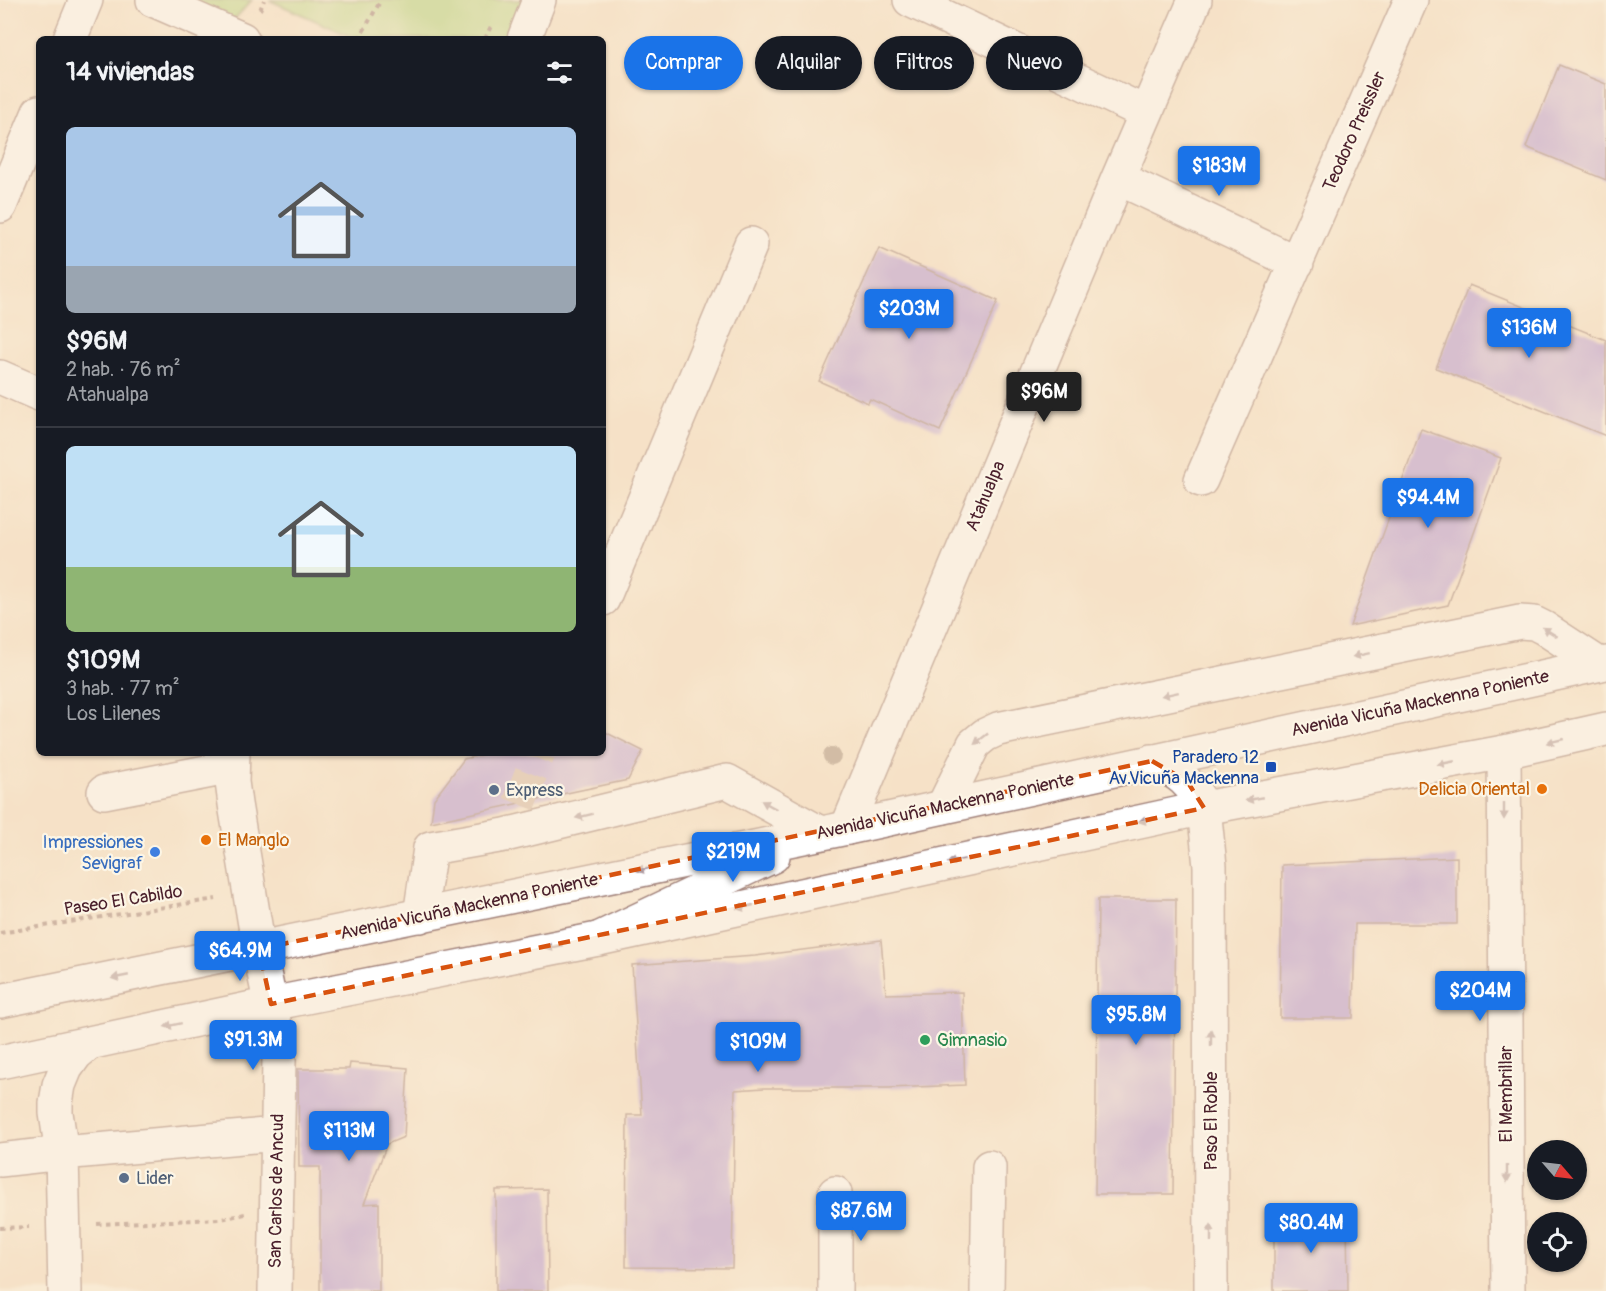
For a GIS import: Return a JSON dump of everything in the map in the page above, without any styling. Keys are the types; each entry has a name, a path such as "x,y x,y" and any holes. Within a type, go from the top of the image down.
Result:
{"street":[{"path":"153,0 235,36"},
{"path":"525,36 539,0"},
{"path":"910,0 1146,113"},
{"name":"Atahualpa","path":"834,830 1195,0"},
{"name":"Teodoro Preissler","path":"1201,480 1411,0"},
{"path":"70,36 78,2"},
{"path":"0,206 9,160 36,117"},
{"path":"1118,178 1297,263"},
{"path":"606,592 751,244"},
{"path":"0,377 36,393"},
{"path":"943,807 974,744 985,735 998,729 1520,622 1534,623 1544,628 1602,663"},
{"name":"Avenida Vicuña Mackenna Poniente","path":"0,1001 834,830 1602,663"},
{"path":"0,1062 271,1004 598,939 1204,808 1504,752 1606,729"},
{"name":"El Membrillar","path":"1504,752 1508,1291"},
{"path":"104,792 233,760"},
{"name":"San Carlos de Ancud","path":"233,760 232,782 235,804 259,949 278,1040 275,1291"},
{"path":"1152,761 1177,773 1187,782 1197,794 1204,808"},
{"path":"420,916 430,848 506,836 727,781 834,830"},
{"path":"506,836 519,804"},
{"name":"Paso El Roble","path":"1204,808 1210,867 1211,1291"},
{"path":"598,939 834,830"},
{"path":"64,1291 62,1153 56,1113 59,1085 66,1068 76,1054 88,1044"},
{"path":"0,1160 277,1134"},
{"path":"987,1291 989,1167"},
{"path":"835,1291 836,1193"}],"path":[{"path":"361,36 381,0"},
{"name":"Paseo El Cabildo","path":"0,933 250,894"},
{"path":"0,1228 221,1219 275,1209"}],"highlighted area":[{"path":"1152,761 1187,781 1204,808 271,1004 259,949"}],"green space":[{"path":"178,0 252,0 231,23"},
{"path":"269,0 526,0 509,36 350,36"}],"building":[{"path":"1559,65 1606,84 1606,180 1526,147"},
{"path":"879,248 998,301 940,431 870,399 868,403 819,381"},
{"path":"1469,285 1606,340 1606,436 1436,368"},
{"path":"1421,429 1501,458 1448,605 1350,626"},
{"path":"606,732 643,751 628,780 431,822 434,799 464,759 476,756 606,756"},
{"path":"1457,857 1457,924 1355,924 1353,1018 1280,1018 1282,865"},
{"path":"1098,899 1176,899 1173,1194 1095,1194"},
{"path":"881,940 886,994 962,992 965,1085 735,1090 732,1268 626,1267 627,1115 642,1115 632,965 755,956"},
{"path":"350,1063 408,1068 404,1137 387,1144 364,1204 379,1203 379,1291 320,1291 320,1167 299,1167 298,1069 349,1069"},
{"path":"547,1189 548,1291 496,1291 496,1190"},
{"path":"1274,1217 1347,1218 1348,1291 1274,1291"}],"tunnel":[{"path":"519,804 538,756"}],"place":[{"name":"Paradero 12 Av.Vicuña Mackenna","path":"1271,767"},
{"name":"Delicia Oriental","path":"1542,789"},
{"name":"Express","path":"494,790"},
{"name":"El Manglo","path":"206,840"},
{"name":"Impressiones Sevigraf","path":"155,852"},
{"name":"Gimnasio","path":"925,1040"},
{"name":"Lider","path":"124,1178"}]}
